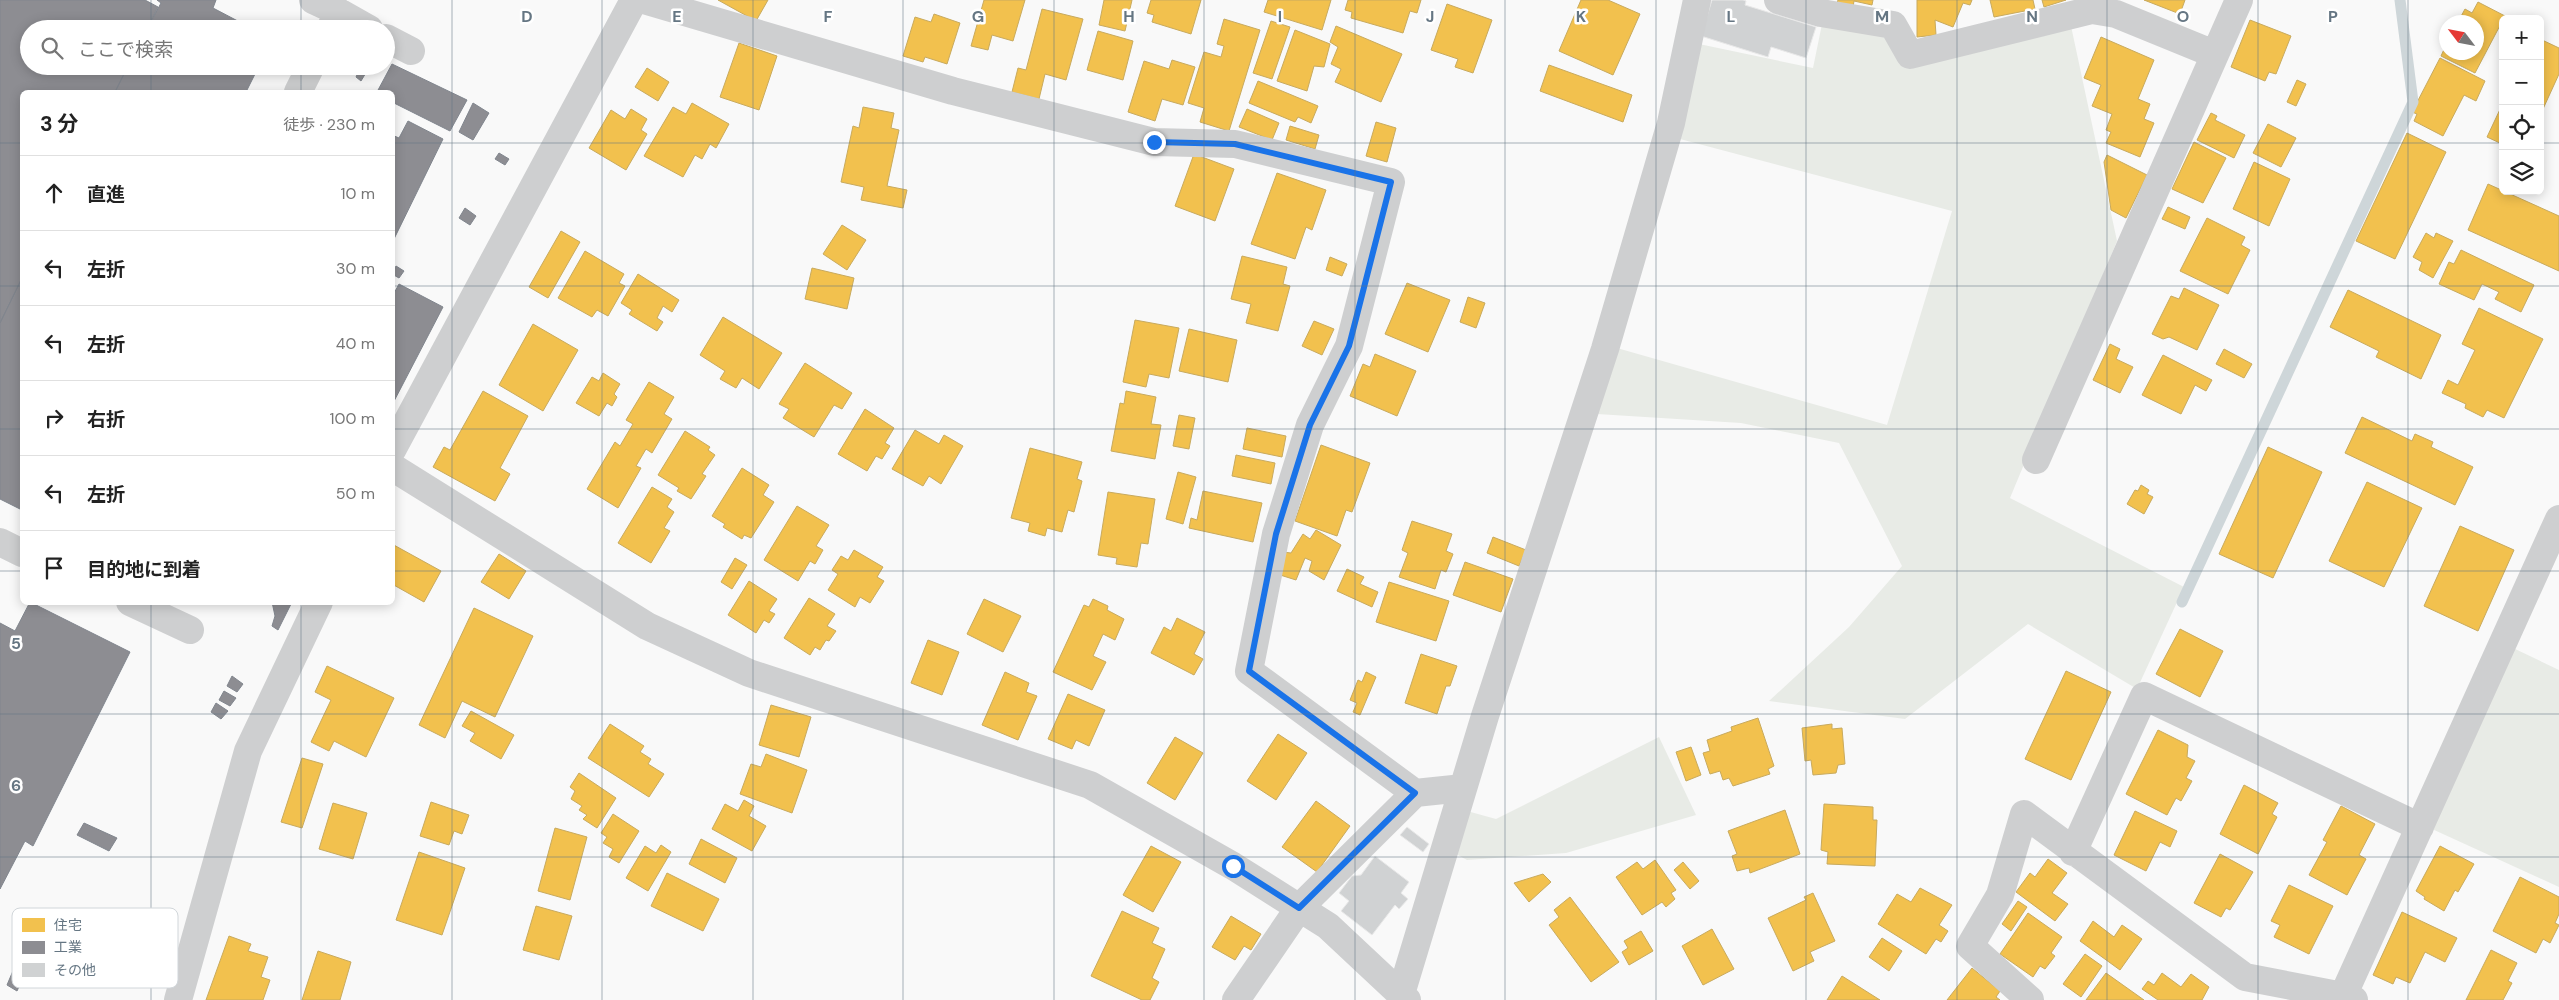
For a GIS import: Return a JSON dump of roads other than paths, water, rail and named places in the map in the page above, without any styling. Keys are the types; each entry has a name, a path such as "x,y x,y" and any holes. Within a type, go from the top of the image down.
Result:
{"street":[{"path":"313,0 334,20"},
{"path":"395,444 634,0"},
{"path":"644,0 953,91 1154,142 1235,144 1391,182 1349,346 1310,425 1276,534 1249,671 1415,793"},
{"path":"395,469 647,626 749,672 1090,785 1233,866 1328,926 1404,997 1464,788 1605,349 1671,123 1698,0"},
{"path":"1778,0 1821,13 1893,24 1910,55 2092,10 2118,7 2214,54"},
{"path":"2036,460 2239,0"},
{"path":"395,43 411,51"},
{"path":"299,90 306,75"},
{"path":"2030,1000 1970,946 2000,895 2024,814 2242,989 2274,984 2349,998 2420,827 2559,519"},
{"path":"0,542 20,552"},
{"path":"136,605 190,630"},
{"path":"178,1000 248,751 318,605"},
{"path":"2073,852 2144,696 2420,827"},
{"path":"1236,1000 1299,908 1415,793 1464,788"}],"waterway":[{"path":"2182,602 2413,102 2400,0"}]}
